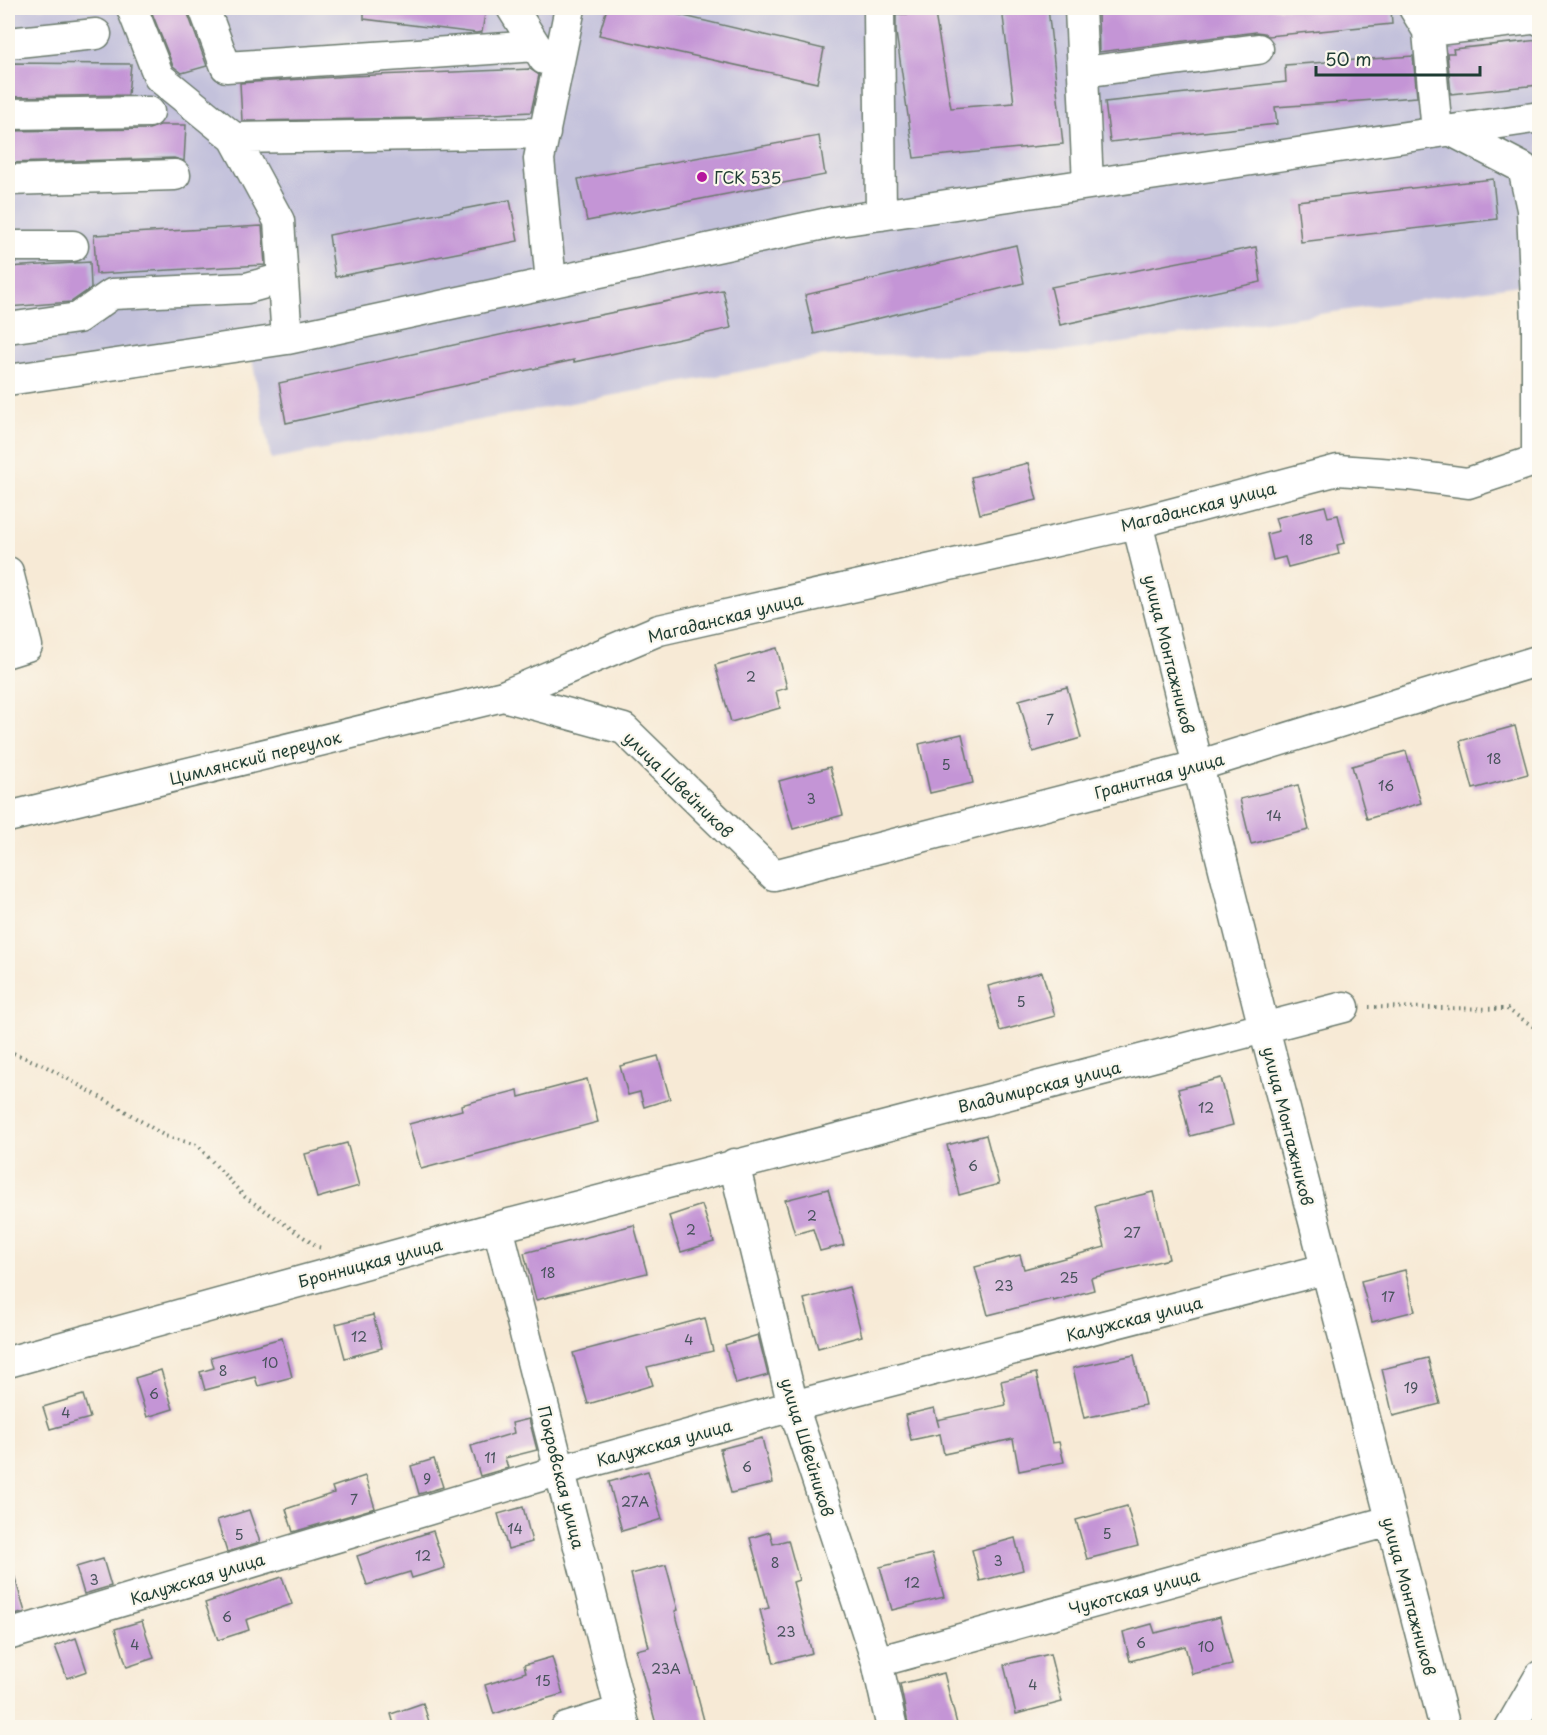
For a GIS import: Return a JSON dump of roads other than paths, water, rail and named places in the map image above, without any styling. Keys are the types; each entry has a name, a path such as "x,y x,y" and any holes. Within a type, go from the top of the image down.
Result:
{"street":[{"path":"132,8 159,77 234,138 279,221 287,339"},
{"path":"204,8 226,67 536,46"},
{"path":"512,8 556,79"},
{"path":"551,282 539,159 570,8"},
{"path":"879,8 881,215"},
{"path":"1080,8 1088,184"},
{"path":"1444,131 1422,15 1539,18"},
{"path":"8,43 96,34"},
{"path":"1083,72 1258,49"},
{"path":"8,114 149,112"},
{"path":"8,380 287,339 833,222 1539,117"},
{"name":"Магаданская улица","path":"503,696 659,630 1137,523 1338,470 1408,475 1468,483 1538,471 1537,325 1532,209 1523,168 1444,131"},
{"path":"234,138 544,133"},
{"path":"8,180 175,175"},
{"path":"8,246 73,246"},
{"path":"8,328 78,318 112,294 247,288 283,278"},
{"name":"улица Монтажников","path":"1137,523 1325,1269 1445,1728"},
{"path":"8,572 27,646 8,652"},
{"name":"Гранитная улица","path":"774,875 1197,766 1539,660"},
{"name":"Цимлянский переулок","path":"8,817 503,696"},
{"name":"улица Швейников","path":"503,696 624,729 774,875"},
{"name":"Владимирская улица","path":"734,1164 1344,1007"},
{"name":"улица Швейников","path":"734,1164 794,1406 877,1662 892,1728"},
{"name":"Бронницкая улица","path":"8,1362 734,1164"},
{"name":"Покровская улица","path":"498,1227 623,1720"},
{"name":"Калужская улица","path":"8,1635 561,1470 794,1406 1325,1269"},
{"name":"Чукотская улица","path":"877,1662 1390,1521"},
{"path":"1510,1728 1539,1676"},
{"path":"566,1728 623,1720"}],"place":[{"name":"ГСК 535","path":"702,177"}]}
